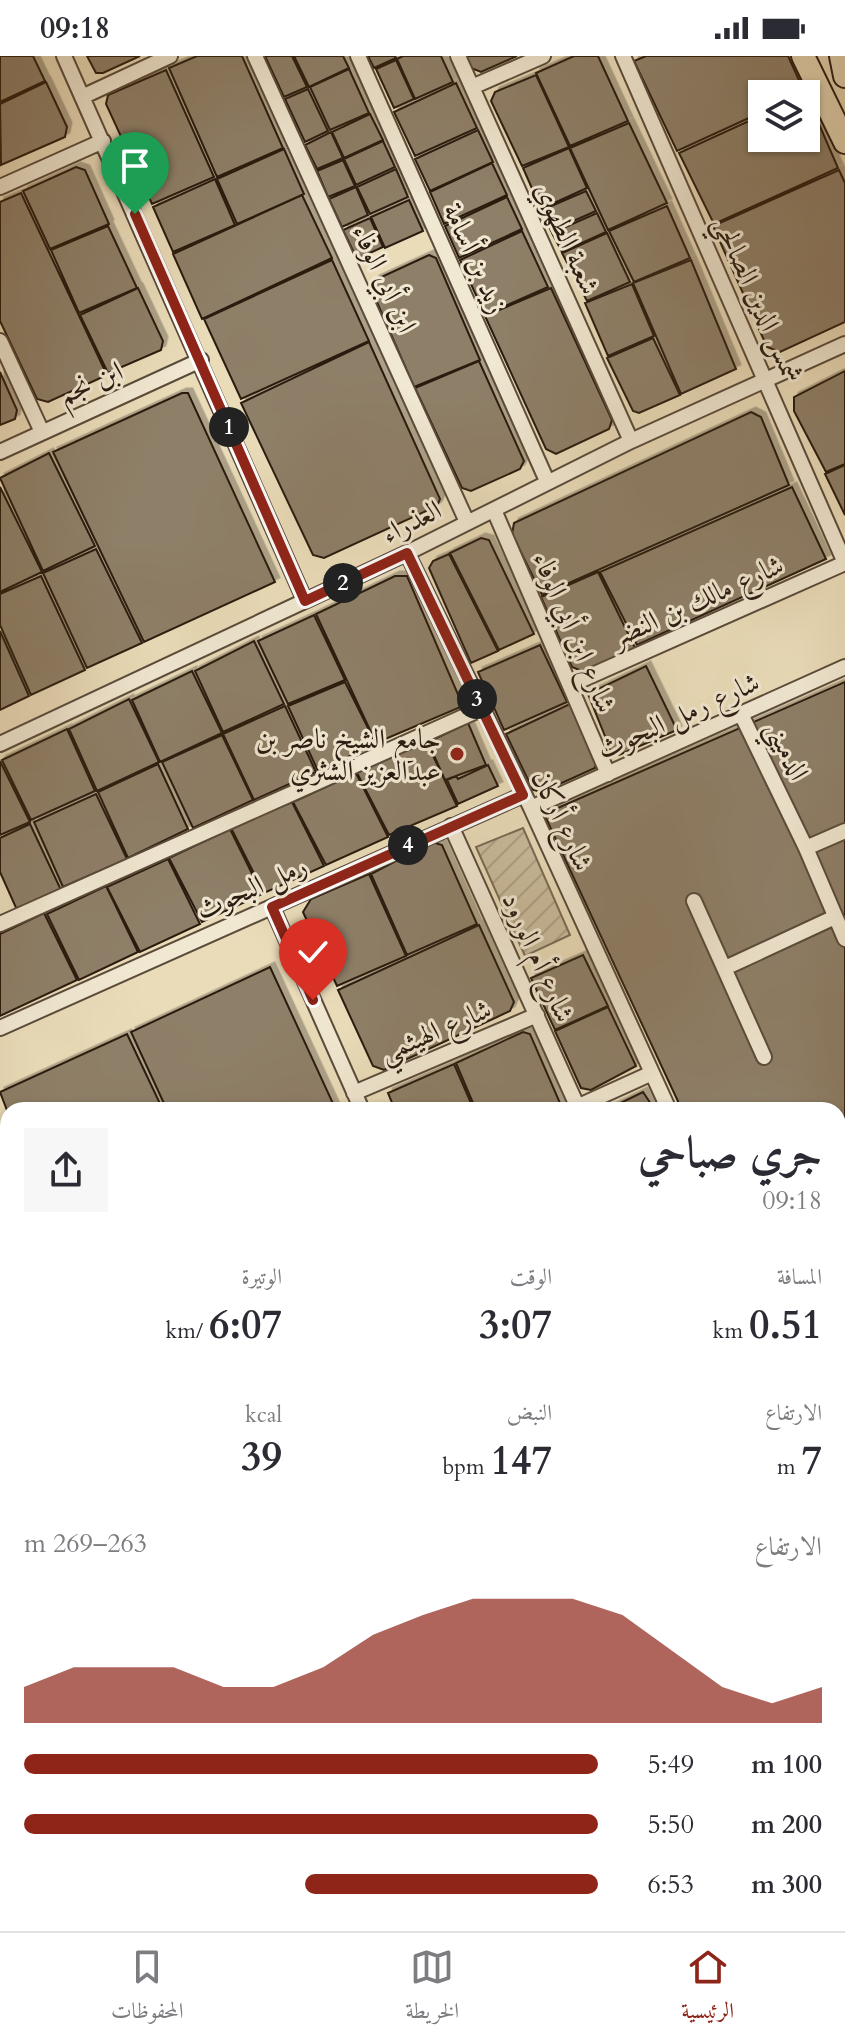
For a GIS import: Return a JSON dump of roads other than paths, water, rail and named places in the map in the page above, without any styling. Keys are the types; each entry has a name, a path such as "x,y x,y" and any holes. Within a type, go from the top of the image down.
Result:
{"main road":[{"path":"803,56 845,142"},
{"path":"841,56 845,76"}],"street":[{"path":"64,56 305,601"},
{"path":"82,97 170,56"},
{"name":"ابن أبي الوفاء","path":"255,56 467,522"},
{"name":"زيد بن أسامة","path":"358,56 547,481"},
{"name":"شعبة الطهوي","path":"458,56 631,441"},
{"path":"472,87 543,56"},
{"name":"شمس الدين الصالحي","path":"623,56 845,563"},
{"path":"0,187 103,141"},
{"path":"0,341 42,432"},
{"name":"العذراء","path":"0,744 407,553 631,441 845,344"},
{"name":"ابن نجم","path":"0,452 201,360"},
{"name":"شارع ابن أبي الوفاء","path":"494,510 608,774"},
{"name":"شارع أركان","path":"407,553 527,802 665,1102"},
{"name":"شارع مالك بن النضر","path":"570,685 845,563"},
{"name":"شارع رمل البحوث","path":"527,802 608,774 845,667"},
{"path":"0,924 481,709"},
{"name":"الدميني","path":"742,716 806,848 845,939"},
{"name":"رمل البحوث","path":"0,1028 451,826 527,802"},
{"name":"شارع أم الورود","path":"451,826 575,1102"},
{"path":"806,848 845,831"},
{"path":"694,901 764,1057"},
{"path":"272,907 358,1102"},
{"path":"725,968 835,917"},
{"name":"شارع الهيثمي","path":"354,1093 537,1015"},
{"path":"591,1102 652,1073"}],"place":[{"name":"جامع الشيخ ناصر بن عبدالعزيز الشثري","path":"457,754"}]}
